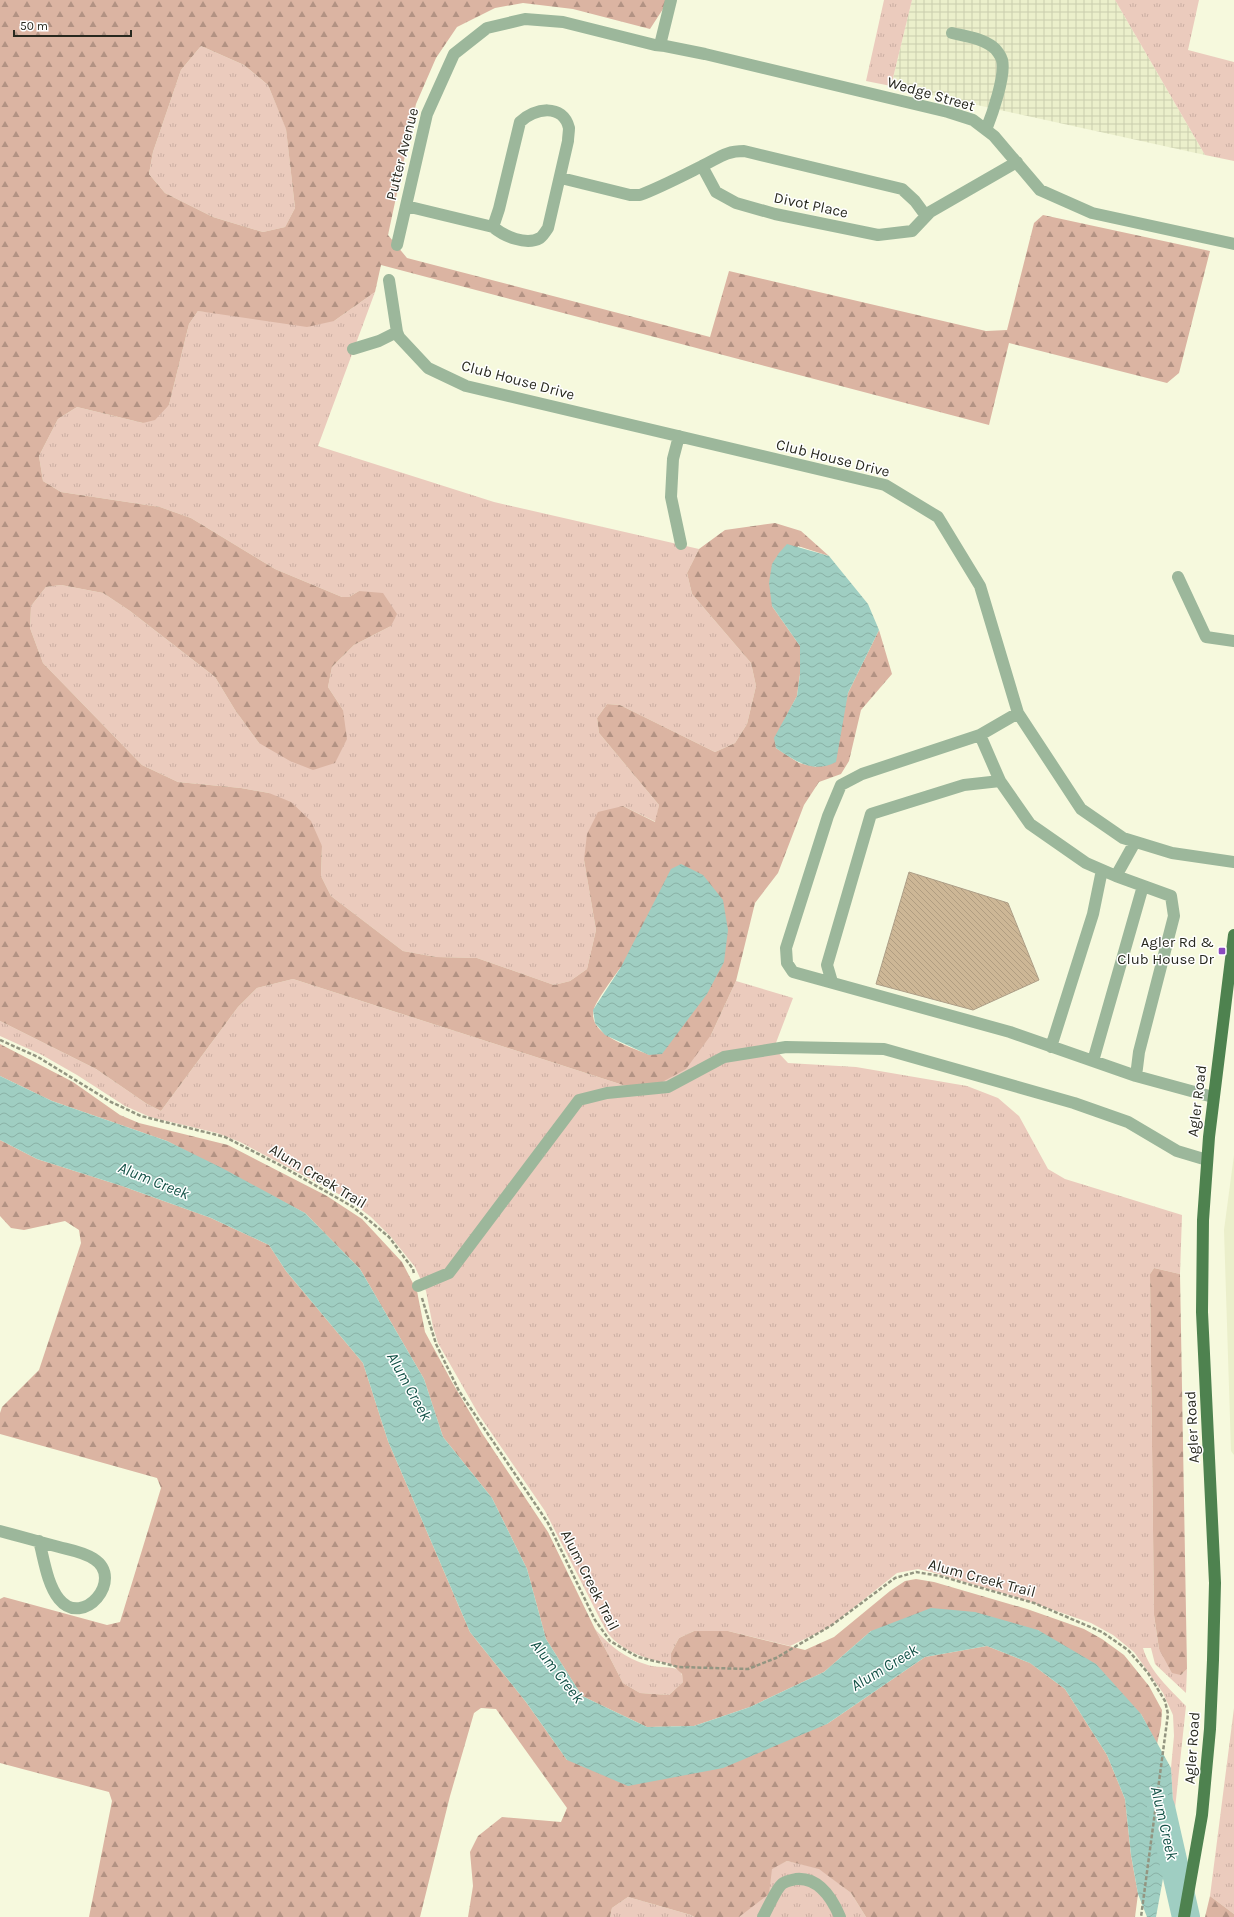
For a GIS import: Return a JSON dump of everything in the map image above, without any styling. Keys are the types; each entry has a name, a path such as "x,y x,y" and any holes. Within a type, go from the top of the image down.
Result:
{"main road":[{"name":"Agler Road","path":"1184,1917 1202,1815 1210,1729 1213,1660 1215,1583 1202,1312 1203,1220 1207,1160 1234,935"}],"street":[{"path":"660,46 671,0"},
{"name":"Putter Avenue","path":"397,245 427,114 454,54 487,28 525,19 563,22 622,38 660,46"},
{"path":"952,33 984,42 994,48 1002,60 1001,76 994,110 986,130"},
{"name":"Wedge Street","path":"660,46 705,54 948,112 973,120 994,136 1040,190 1092,213 1234,242"},
{"path":"406,206 492,227 504,235 530,242 541,237 548,228 561,178 569,128 563,117 552,110 528,114 520,122 499,208 492,227"},
{"path":"561,178 630,195 640,195 730,151 744,151 902,189 915,201 926,216"},
{"name":"Divot Place","path":"702,166 716,192 736,203 775,214 878,235 912,231 926,216 1017,162"},
{"path":"354,349 379,341 397,332 389,280"},
{"name":"Club House Drive","path":"397,332 428,368 466,386 885,485 938,517 980,586 1018,713 1081,809 1123,838 1172,853 1234,862"},
{"path":"679,436 673,459 671,497 681,544"},
{"path":"1178,577 1206,637 1234,641"},
{"path":"1018,713 980,735 862,774 841,785 828,816 786,948 787,963 793,972 1010,1032 1136,1076 1214,1097"},
{"path":"980,735 1000,781 1030,824 1086,863 1116,876 1171,896 1174,916 1139,1052 1136,1076"},
{"path":"832,982 827,965 871,814 964,785 1000,781"},
{"path":"1116,876 1135,842"},
{"path":"1051,1047 1093,914 1102,870"},
{"path":"1093,1061 1143,886"},
{"path":"418,1286 449,1274 579,1100 608,1092 668,1087 724,1057 786,1047 884,1049 1074,1103 1128,1122 1177,1151 1207,1160"},
{"path":"0,1531 39,1541 83,1554 95,1560 103,1571 104,1585 99,1598 87,1606 73,1608 60,1601 52,1586 39,1541"},
{"path":"763,1917 781,1884 792,1880 805,1878 814,1881 824,1889 840,1917"}],"path":[{"name":"Alum Creek Trail","path":"0,1040 38,1057 111,1102 141,1116 225,1137 278,1164 353,1207 389,1237 413,1269 436,1344 459,1391 548,1523 596,1620 610,1641 638,1657 679,1667 748,1669 776,1658 832,1625 895,1578 916,1572 940,1576 1034,1603 1102,1632 1128,1650 1148,1673 1165,1701 1168,1714 1141,1917"}],"shaded area":[{"path":"912,0 1115,0 1205,155 891,86"},
{"path":"1234,1155 1234,1455 1231,1451 1224,1230"}],"green space":[{"path":"0,0 666,0 663,9 650,29 573,9 523,3 495,8 457,27 436,58 416,104 388,235 407,258 710,337 729,271 986,331 1007,330 1034,223 1043,215 1210,251 1179,373 1167,383 1009,343 989,425 381,265 375,292 334,321 307,327 198,311 189,324 169,405 155,420 143,423 77,407 58,419 39,456 43,481 61,492 160,507 191,518 275,569 342,597 349,597 359,591 383,593 397,614 391,626 354,645 332,667 328,687 343,710 347,739 335,763 313,770 290,761 259,743 235,710 215,677 130,611 103,593 61,585 46,587 31,606 30,628 43,663 142,765 178,782 241,788 269,793 291,802 311,821 322,846 321,876 331,896 403,951 436,957 477,958 554,985 570,981 587,969 596,930 584,860 587,834 598,812 623,806 655,822 659,805 599,733 597,718 607,704 620,705 715,752 735,743 747,724 756,686 751,663 692,594 687,573 699,549 725,530 775,523 801,531 829,556 798,546 772,606 800,646 800,674 797,696 775,738 776,748 799,763 816,767 844,709 848,693 879,630 892,674 861,710 849,761 841,774 819,782 804,805 778,873 755,903 736,981 711,1035 686,1069 655,1086 623,1085 293,979 257,988 238,1007 161,1111 147,1104 96,1069 0,1021","holes":["201,46 244,65 268,85 286,129 295,208 285,227 263,232 213,217 165,193 149,174 153,152 181,70","621,967 649,1055 612,1039 603,1033 593,1018 595,1005"]},
{"path":"884,0 912,0 891,86 866,81"},
{"path":"1115,0 1199,0 1188,50 1234,62 1234,161 1205,155"},
{"path":"201,46 244,65 268,85 286,128 295,208 285,227 263,232 213,217 165,193 149,174 153,152 181,70"},
{"path":"375,292 318,446 494,502 699,549 687,573 692,594 751,663 756,686 747,724 735,743 715,752 620,705 607,704 597,718 599,733 659,805 656,822 623,806 584,860 596,930 587,969 570,981 554,985 477,958 436,957 403,951 331,896 321,876 322,846 269,793 241,788 178,782 142,765 43,663 30,628 31,606 46,587 61,585 103,593 130,611 215,677 235,710 259,743 343,710 328,687 332,667 354,645 391,626 359,591 349,597 342,597 275,569 191,518 160,507 61,492 43,481 39,456 58,419 77,407 143,423 169,405 189,324 198,311 334,321"},
{"path":"293,979 623,1085 711,1035 736,981 793,998 774,1048 788,1063 856,1067 967,1086 998,1098 1019,1116 1048,1169 1065,1179 1182,1215 1180,1274 1154,1268 1150,1274 1154,1615 1159,1649 1181,1675 1187,1669 1186,1693 1155,1664 1151,1648 1143,1648 1150,1665 1155,1672 1186,1706 1174,1818 1171,1768 1174,1736 1173,1715 1163,1693 1134,1652 1113,1635 1091,1623 1019,1598 918,1569 897,1573 828,1628 790,1646 728,1631 694,1631 679,1638 671,1653 671,1664 631,1652 617,1643 611,1637 601,1621 545,1511 479,1415 438,1343 433,1327 426,1291 415,1267 391,1237 371,1217 346,1198 240,1142 217,1133 150,1117 125,1106 77,1075 42,1055 0,1036 0,1021 96,1069 147,1104 161,1111 238,1007 257,988"},
{"path":"0,1044 73,1082 120,1115 139,1123 228,1145 327,1196 362,1219 402,1262 417,1291 425,1332 482,1433 548,1532 623,1683 640,1693 669,1695 683,1682 682,1674 671,1664 671,1653 679,1638 694,1631 728,1631 805,1650 834,1637 890,1591 905,1581 916,1579 934,1582 1027,1609 1084,1629 1102,1639 1124,1655 1149,1686 1162,1710 1157,1744 1141,1714 1038,1630 871,1631 824,1672 750,1707 694,1726 647,1727 582,1696 546,1639 527,1569 492,1498 443,1437 424,1379 360,1269 305,1213 167,1141 52,1101 0,1076"},
{"path":"0,1140 37,1159 122,1186 211,1218 269,1245 286,1271 363,1363 388,1441 470,1632 526,1702 567,1760 827,1724 925,1657 987,1646 1030,1663 1065,1689 1107,1755 1125,1799 1131,1855 1138,1894 1135,1917 866,1917 851,1893 819,1869 787,1861 772,1869 769,1894 739,1917 694,1917 628,1897 612,1908 610,1917 468,1917 473,1886 470,1852 478,1836 502,1817 561,1822 567,1808 496,1709 481,1708 474,1713 450,1796 420,1917 89,1917 112,1801 109,1792 0,1763 0,1599 4,1597 107,1625 120,1622 161,1488 157,1478 0,1434 0,1413 2,1407 39,1370 81,1243 79,1230 65,1221 24,1230 11,1228 0,1216"},
{"path":"1154,1268 1180,1274 1187,1669 1181,1675 1172,1673 1159,1649 1154,1615 1150,1274"},
{"path":"595,1629 619,1651 632,1659 651,1666 673,1668 680,1671 683,1682 669,1695 640,1693 623,1683"},
{"path":"1234,1708 1234,1914 1210,1896"},
{"path":"787,1861 819,1868 851,1893 866,1917 739,1917 772,1868"},
{"path":"1210,1896 1234,1914 1234,1917 1205,1917"},
{"path":"628,1897 694,1917 610,1917 612,1908"}],"water":[{"path":"787,544 829,556 868,604 879,630 848,693 836,762 820,767 804,764 790,757 776,748 774,738 797,696 800,674 800,646 772,606 769,583 772,564"},
{"path":"681,864 703,875 723,900 728,930 724,962 707,994 662,1054 649,1055 605,1035 595,1023 593,1010 621,967 671,869"},
{"path":"0,1076 52,1101 167,1141 222,1168 305,1213 360,1269 424,1379 443,1437 492,1498 527,1569 546,1639 582,1696 647,1727 694,1726 750,1707 824,1672 871,1631 931,1608 975,1612 1038,1630 1096,1664 1141,1714 1171,1768 1174,1818 1156,1917 1147,1917 1138,1894 1131,1855 1125,1799 1107,1755 1065,1689 1030,1663 987,1646 925,1657 827,1724 723,1768 628,1786 567,1760 526,1702 470,1632 388,1441 363,1363 286,1271 269,1245 211,1218 122,1186 37,1159 0,1140"}],"building":[{"path":"909,872 1008,903 1039,980 973,1010 876,984"}],"waterway":[{"name":"Alum Creek","path":"1161,1807 1186,1917"}],"place":[{"name":"Agler Rd & Club House Dr","path":"1222,951"}]}
